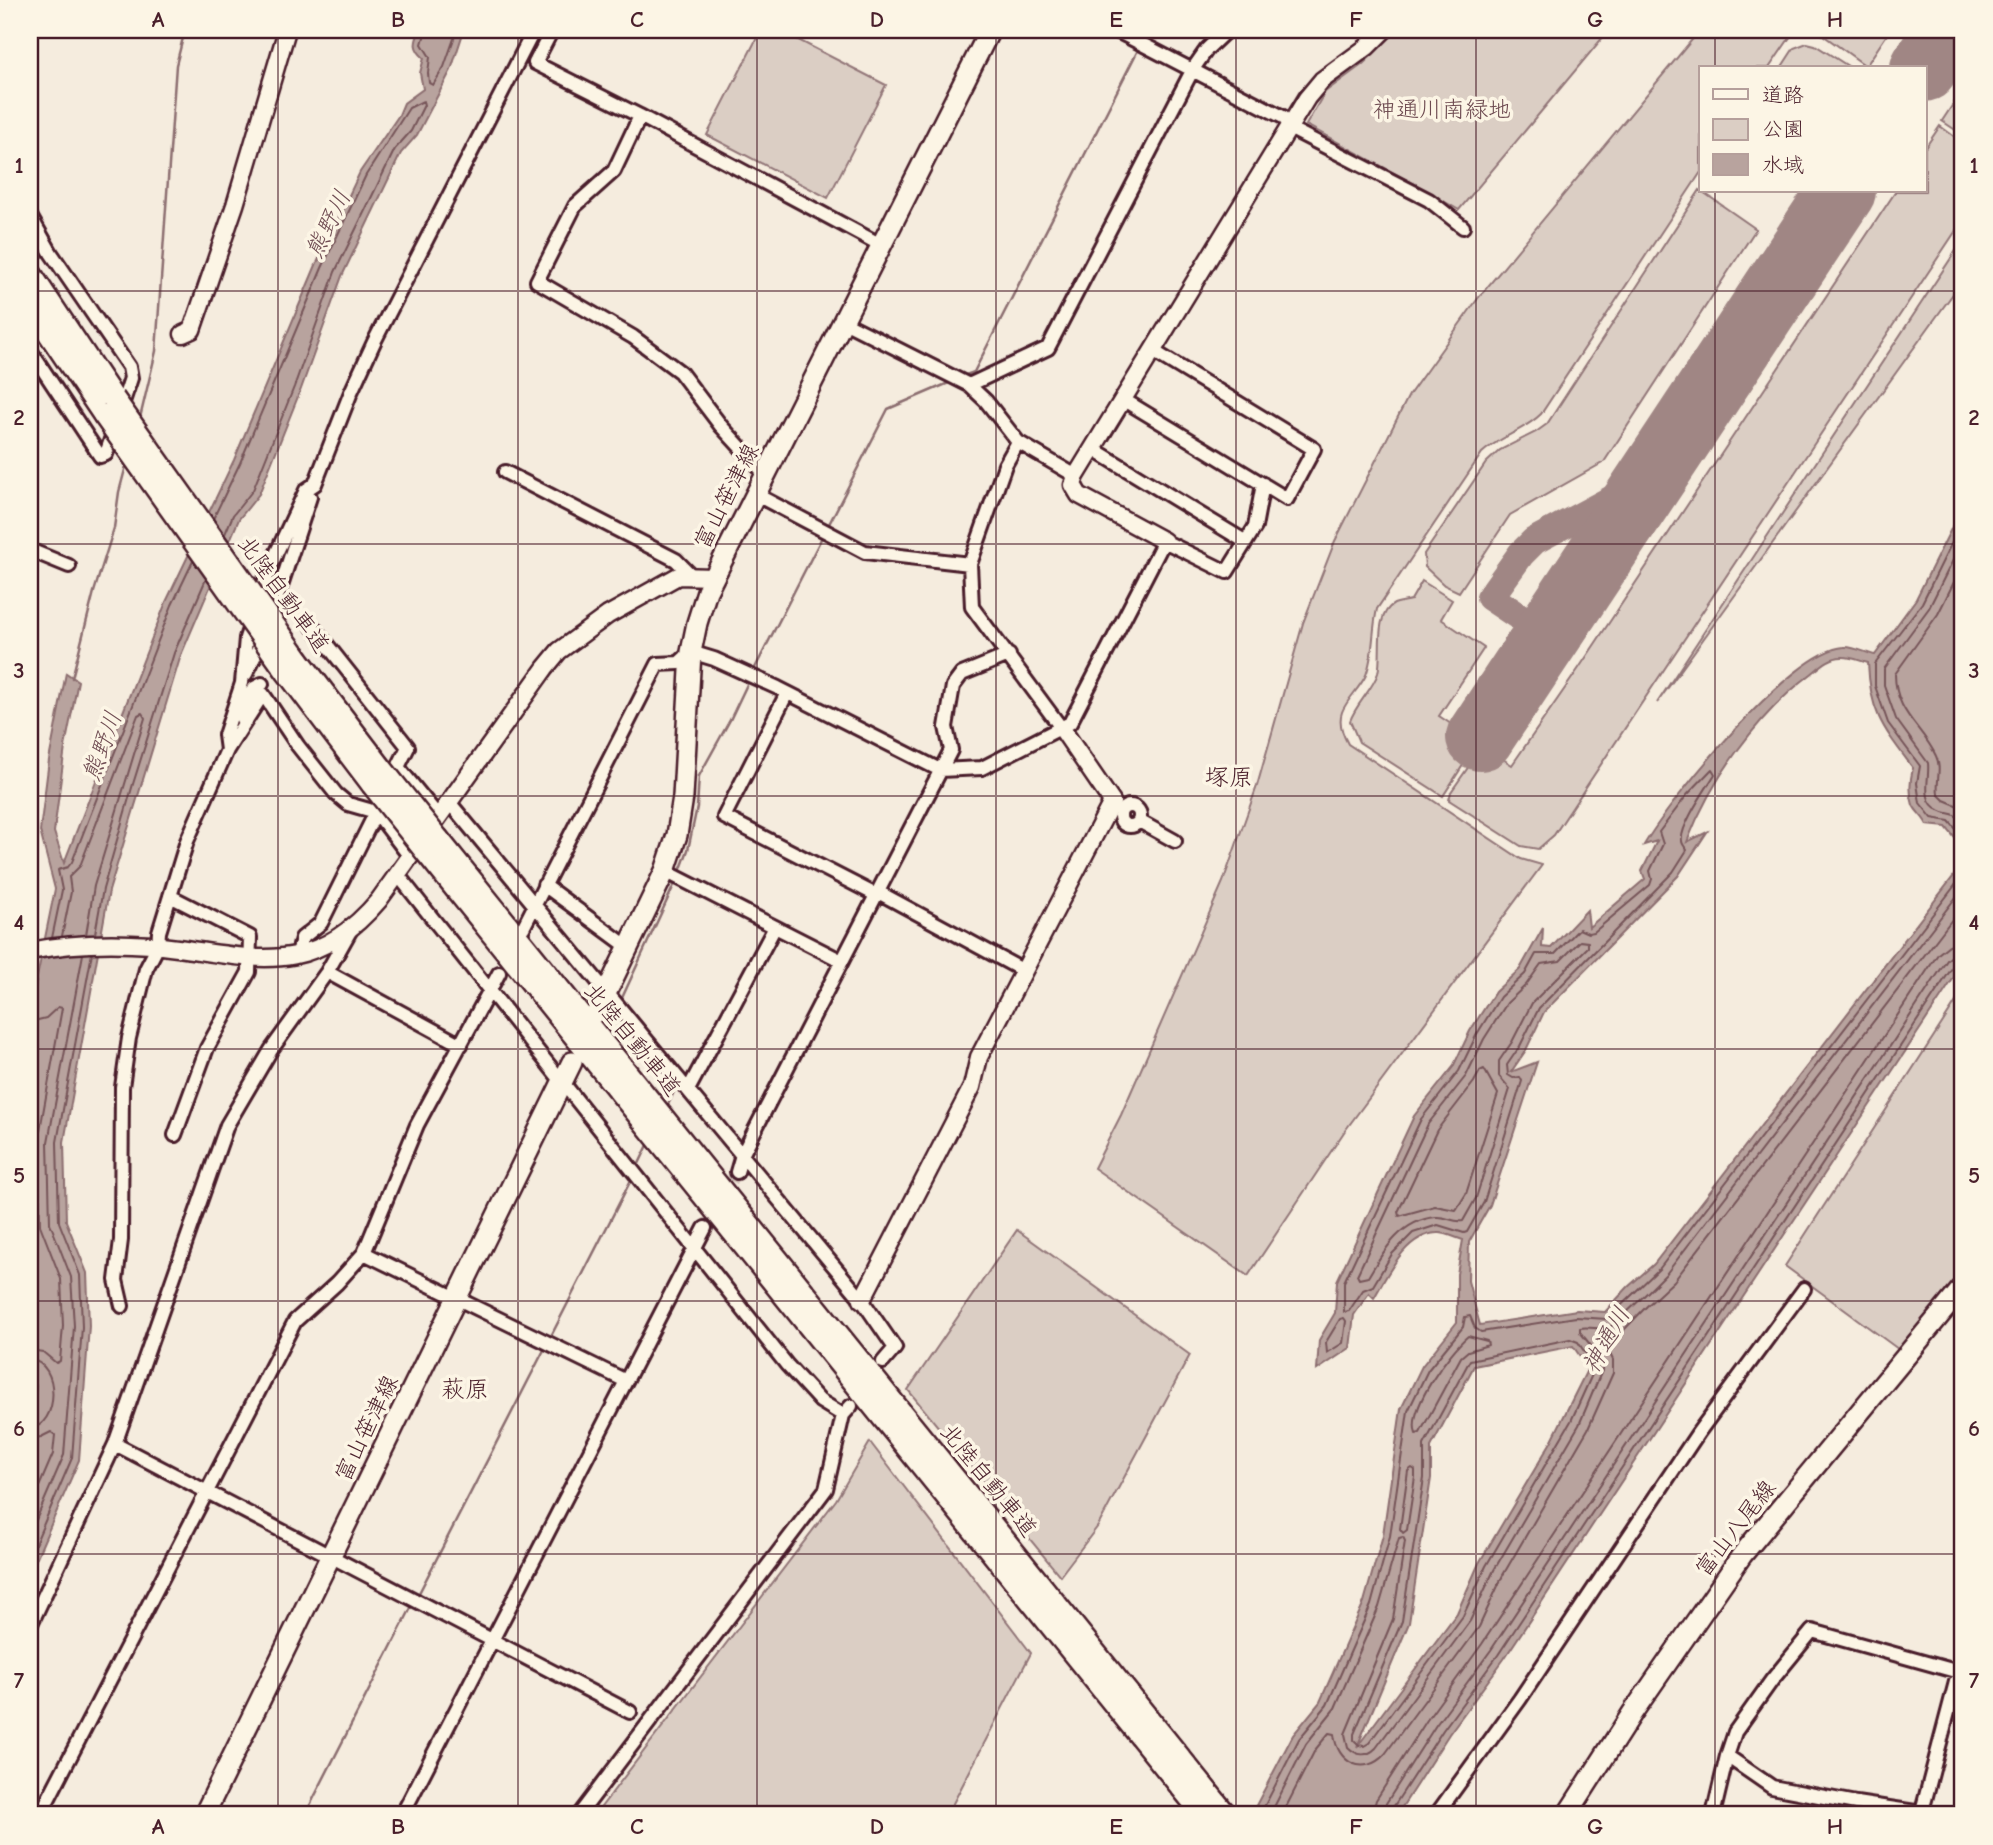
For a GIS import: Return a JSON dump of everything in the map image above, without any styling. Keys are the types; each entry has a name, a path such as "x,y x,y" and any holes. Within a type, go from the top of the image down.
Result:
{"highway":[{"name":"北陸自動車道","path":"30,273 109,407"},
{"name":"北陸自動車道","path":"30,305 109,407 293,666 384,773 425,850 891,1415 1226,1815"},
{"name":"北陸自動車道","path":"891,1415 1204,1815"}],"main road":[{"name":"富山笹津線","path":"597,1012 665,870 677,835 683,797 691,652 697,623 713,577 990,30"},
{"name":"富山笹津線","path":"204,1815 572,1062"},
{"name":"富山八尾線","path":"1567,1815 1655,1680 1742,1555 1963,1287"}],"street":[{"path":"183,334 192,330 203,302 239,193 287,30"},
{"path":"227,750 225,735 242,683 246,638 268,571 306,490 315,484 374,342 534,30"},
{"path":"552,30 535,63 881,245"},
{"path":"1115,30 1283,117 1295,131 1429,200 1463,227"},
{"path":"969,385 1048,348 1193,69 1227,30"},
{"path":"1263,484 1255,527 1227,572 1079,495 1073,485 1289,125 1322,80 1367,47 1384,30"},
{"path":"640,116 614,171 575,206 537,281 634,337 680,372 721,426 765,474"},
{"path":"30,216 51,253 132,374 106,454 100,456 93,447 36,369 30,350"},
{"path":"842,321 969,385 986,401 1018,442 1076,476"},
{"path":"1124,400 1287,499 1314,449 1153,351"},
{"path":"1018,442 1005,465 970,565 972,607 1062,729 1116,808 1124,825 1134,826 1139,821 1175,841"},
{"path":"1093,449 1246,542"},
{"path":"505,472 676,560 693,576"},
{"path":"755,494 865,552 970,565"},
{"path":"523,928 659,664 678,663 691,652 714,659 940,770 982,768 1070,723 1164,541"},
{"path":"30,550 69,566"},
{"path":"30,951 87,944 155,946 248,959 280,958 310,951 350,930 398,875 425,850 438,816 559,651 608,615 678,576 713,577"},
{"path":"298,954 302,938 321,923 376,812 384,773 408,747 313,627"},
{"path":"737,1172 742,1155 951,750 946,727 953,686 962,674 1009,655"},
{"path":"244,723 240,711 254,688 262,684"},
{"path":"787,693 724,817 877,893 1024,971"},
{"path":"122,1306 116,1280 121,1241 122,1087 129,1038 146,969 187,841 227,750 263,694 298,746 336,794 348,804 376,812 425,850"},
{"path":"384,773 438,816"},
{"path":"449,802 862,1300 895,1348 883,1362"},
{"path":"862,1300 972,1087 979,1057 1116,808"},
{"path":"665,870 842,961"},
{"path":"398,875 795,1374 820,1401 847,1410 826,1489 579,1815"},
{"path":"544,886 628,947"},
{"path":"170,896 250,937 249,972 207,1048 175,1135"},
{"path":"688,1090 775,927"},
{"path":"30,1626 115,1444 227,1125 271,1050 327,972 350,930"},
{"path":"327,972 461,1045"},
{"path":"40,1815 295,1321 337,1283 364,1253 417,1125 499,973"},
{"path":"402,1815 705,1228"},
{"path":"364,1253 626,1381"},
{"path":"1436,1815 1520,1699 1698,1433 1804,1289"},
{"path":"115,1444 630,1712"},
{"path":"1713,1815 1735,1732 1812,1631 1959,1672"},
{"path":"1727,1756 1772,1787 1922,1814 1963,1655"}],"green space":[{"path":"761,30 779,30 886,85 828,198 707,135"},
{"name":"神通川南緑地","path":"1398,30 1609,30 1459,210 1306,125 1325,92 1363,64"},
{"path":"1700,30 1795,30 1770,66 1699,66 1699,175 1541,414 1482,453 1377,609 1366,675 1341,716 1344,737 1348,744 1521,859 1542,865 1344,1132 1248,1276 1094,1168 1121,1115 1223,882 1257,786 1303,623 1335,541 1409,395 1479,297"},
{"path":"1816,30 1890,30 1866,66"},
{"path":"1807,43 1815,45 1848,66 1782,66 1794,48"},
{"path":"1963,89 1963,135 1942,121"},
{"path":"1940,126 1963,143 1963,220 1554,835 1538,849 1521,846 1449,800 1451,792 1483,746 1512,765 1895,192 1926,192 1926,147"},
{"path":"1699,192 1756,229 1604,462 1510,515 1459,592 1444,585 1425,567 1424,554 1486,463 1500,450 1547,424"},
{"path":"1963,240 1963,280 1657,703"},
{"path":"1422,581 1452,600 1441,619 1484,648 1439,716 1478,742 1443,796 1359,742 1350,721 1378,673 1381,626 1387,609 1394,604 1411,600"},
{"path":"1963,991 1963,1283 1902,1352 1785,1266"},
{"path":"1017,1230 1190,1355 1098,1526 1060,1576 908,1390"},
{"path":"870,1442 1031,1653 947,1815 595,1815 836,1500"}],"water":[{"path":"420,30 464,30 451,70 417,135 401,153 342,276 259,494 239,519 181,655 109,891 64,1142 66,1221 87,1273 89,1326 79,1460 30,1573 30,1442 36,1386 30,1367 32,1002 55,889 40,831 49,760 66,673 78,681 65,747 54,832 64,863 166,602 234,460 316,265 360,172 399,115 404,103 423,89 420,73 424,58 416,45"},
{"name":"神通川","path":"1963,505 1963,848 1946,827 1927,825 1913,805 1910,786 1913,768 1880,720 1869,681 1868,663 1837,657 1790,691 1754,729 1722,772 1687,842 1707,832 1678,876 1544,1012 1526,1050 1511,1072 1537,1062 1490,1205 1469,1242 1468,1281 1480,1325 1577,1310 1605,1312 1654,1264 1963,864 1963,964 1504,1659 1449,1734 1397,1815 1251,1815 1293,1735 1320,1702 1364,1602 1383,1535 1401,1409 1422,1366 1457,1322 1457,1274 1463,1240 1440,1233 1426,1235 1407,1248 1374,1298 1369,1293 1354,1315 1350,1348 1317,1370 1319,1340 1335,1313 1337,1281 1414,1116 1453,1067 1470,1031 1495,992 1520,969 1543,928 1542,947 1551,948 1587,910 1589,927 1645,879 1642,871 1657,841 1644,845 1679,796 1734,730 1794,673 1822,655 1848,647 1875,655 1916,599","holes":["1573,1346 1588,1368 1551,1442 1479,1563 1457,1613 1357,1747 1409,1623 1431,1478 1431,1447 1474,1366"]}],"waterway":[{"path":"140,418 156,351 176,65 185,30"},
{"path":"1144,39 1149,30"},
{"path":"963,376 974,372 1139,48"},
{"path":"828,526 888,409 951,382"},
{"path":"72,678 114,528 127,462"},
{"path":"753,672 823,535"},
{"path":"679,874 688,850 697,807 699,776 750,678"},
{"path":"675,883 622,998 683,1074 681,1077"},
{"path":"666,1109 678,1083"},
{"path":"637,1168 649,1143"},
{"path":"549,1340 632,1178"},
{"path":"418,1595 546,1346"},
{"path":"305,1815 413,1604"}],"taxiway":[{"path":"1547,635 1490,597 1521,554 1534,541 1651,478"}],"runway":[{"path":"1925,66 1949,30"},
{"path":"1480,737 1841,192"}],"tunnel":[{"path":"705,1228 737,1172"}],"district":[{"name":"塚原","path":"1229,777"},
{"name":"萩原","path":"465,1389"}],"water label":[{"name":"熊野川","path":"328,224"},
{"name":"熊野川","path":"102,746"}]}
